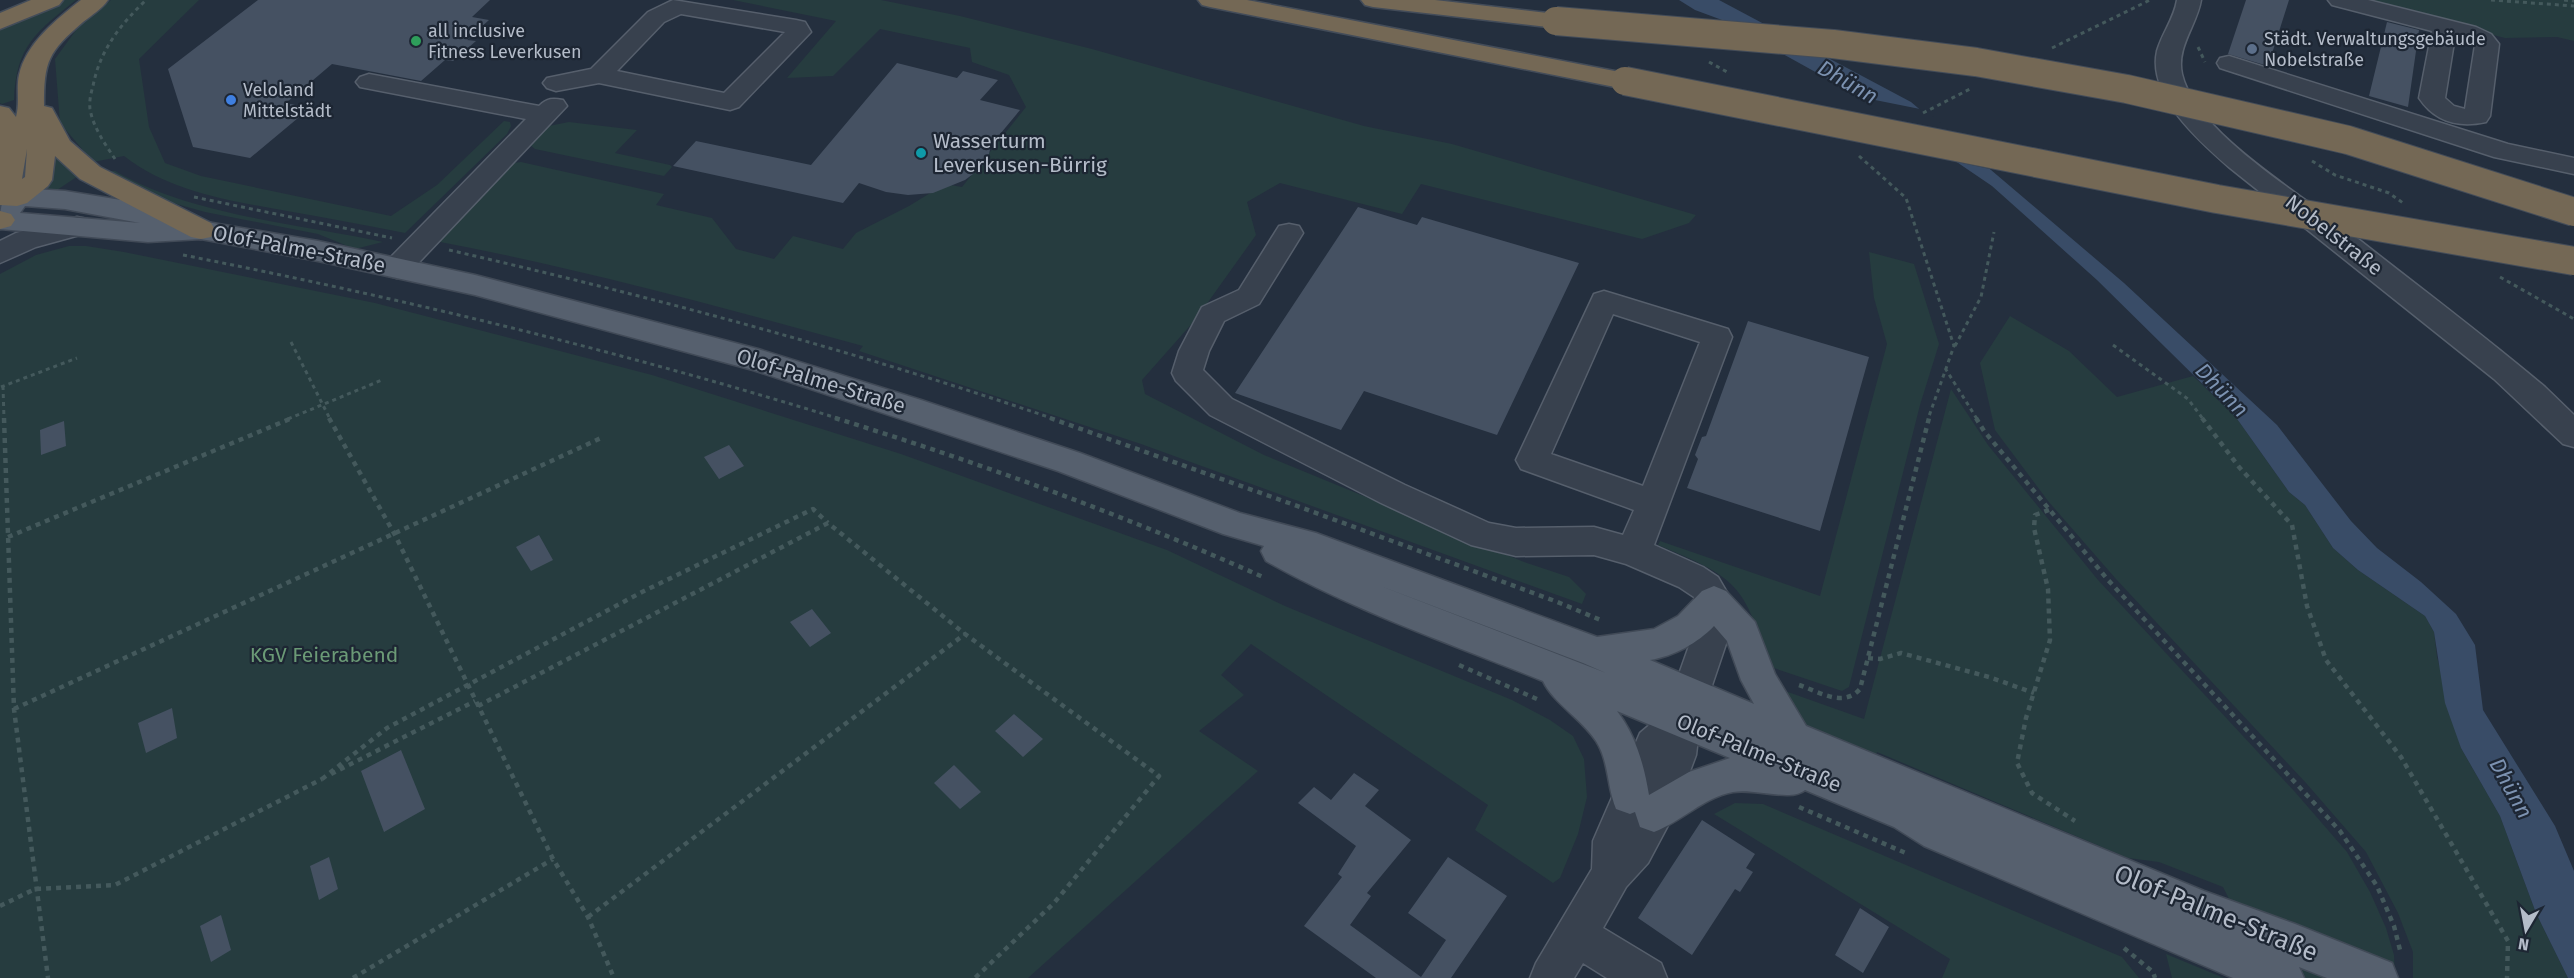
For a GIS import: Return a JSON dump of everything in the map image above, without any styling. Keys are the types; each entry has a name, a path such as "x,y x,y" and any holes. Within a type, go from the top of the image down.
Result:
{"highway":[{"path":"0,4 10,0"},
{"path":"0,22 51,0"},
{"path":"0,114 5,118 14,137 15,155 8,197 38,180 42,167 42,153 29,118 32,110 30,91 32,72 38,59 67,24 96,0"},
{"path":"1210,0 1628,74 2171,175 2574,245"},
{"path":"1300,0 2001,158 2574,261"},
{"path":"1373,0 1556,21 1833,44 1976,62 2127,89 2348,140 2574,212"},
{"path":"32,110 43,114 59,145 90,173 201,230"}],"main road":[{"name":"Olof-Palme-Straße","path":"8,197 65,200 121,209 201,230 397,268 600,317 758,360 910,408 1069,462 1235,525 1304,543 1596,652 1686,708 1908,814 1938,833 2199,926 2295,944 2390,971"},
{"path":"0,220 8,197"},
{"name":"Olof-Palme-Straße","path":"0,220 148,233 201,230"},
{"name":"Olof-Palme-Straße","path":"1235,525 1303,566 1381,600 1543,664 1793,738 2199,926 2283,978"},
{"path":"1596,652 1659,643 1691,627 1714,601 1742,633 1759,680 1793,738"},
{"path":"1543,664 1600,715 1617,739 1642,805 1717,777 1737,772 1759,773 1797,781 1902,825 1938,833"}],"street":[{"name":"Nobelstraße","path":"2189,0 2168,57 2176,91 2191,116 2244,165 2518,382 2574,435"},
{"path":"2340,0 2445,27"},
{"path":"369,82 552,101 599,75 656,17 678,6 796,27 799,32 730,102 599,75"},
{"path":"2229,63 2504,151 2574,166"},
{"name":"Olof-Palme-Straße","path":"397,268 552,101"},
{"path":"0,220 3,232 0,236"},
{"path":"0,253 26,240 76,226"},
{"path":"1289,234 1249,297 1212,314 1194,351 1187,373 1221,407 1423,508 1483,535 1516,542 1594,541 1634,552 1691,576 1706,587 1714,601"},
{"path":"1634,552 1653,503 1717,337 1604,301 1532,460 1653,503"},
{"name":"Olof-Palme-Straße","path":"1686,708 1714,626 1714,601"},
{"path":"1551,978 1612,873 1634,850 1642,805 1677,755 1686,708"},
{"path":"1577,936 1646,978"}],"path":[{"path":"107,146 90,109 97,63 115,32 146,0"},
{"path":"2042,52 2150,0"},
{"path":"2491,0 2574,6"},
{"path":"2564,0 2574,1"},
{"path":"1916,116 1980,85"},
{"path":"1858,155 1906,198 1954,346"},
{"path":"1759,680 1778,678 1842,700 1852,698 1860,689 1932,401 1954,346 1981,297 1994,232"},
{"path":"179,254 465,315 680,371 823,414 1081,501 1265,578"},
{"path":"291,342 322,405 395,535 553,859 588,917 614,978"},
{"path":"2113,345 2188,399 2239,467 2292,525 2307,606 2326,660 2401,757 2508,941 2507,978"},
{"path":"48,978 14,710 1,387 77,358"},
{"path":"1945,368 1984,431 2108,580 2340,831 2377,886 2394,926 2390,971"},
{"path":"8,537 382,380"},
{"path":"14,710 600,438"},
{"path":"322,779 387,728 642,592 813,509 965,634 1159,776 1054,903 975,978"},
{"path":"2049,510 2036,515 2034,528 2048,589 2050,640 2026,718 2017,764 2032,793 2078,823"},
{"path":"478,706 828,523"},
{"path":"588,917 965,634"},
{"path":"1868,658 1880,659 1901,653 1989,677 2034,693"},
{"path":"1454,663 1540,700"},
{"path":"0,906 35,889 116,885 475,701"},
{"path":"353,978 553,859"}],"green space":[{"path":"65,0 76,0 39,31 24,53 19,66 14,100 0,103 0,28"},
{"path":"111,0 199,0 139,59 149,127 165,163 201,176 391,216 437,185 504,121 510,122 511,126 507,134 405,233 223,199 181,187 142,168 124,156 93,162 60,123 55,59 79,26"},
{"path":"733,0 881,0 960,16 1092,49 1364,126 1452,144 1696,215 1689,223 1642,239 1421,184 1402,214 1280,183 1247,202 1256,235 1196,319 1142,380 1145,394 1264,455 1524,562 1569,577 1586,594 1582,604 1141,444 859,351 863,346 596,276 435,241 513,163 521,162 664,194 656,205 712,218 736,249 774,259 793,236 843,249 856,233 909,206 945,184 962,187 1026,107 1009,75 972,62 970,48 880,29 833,76 787,78 836,21"},
{"path":"2355,0 2574,0 2574,41 2557,37 2505,38"},
{"path":"569,122 637,130 615,153 672,167 664,176 535,149 530,145 549,126"},
{"path":"54,155 78,176 57,190 43,190"},
{"path":"106,171 115,171 145,186 211,208 383,242 355,249 318,234 205,212 166,201"},
{"name":"KGV Feierabend","path":"69,246 86,246 124,252 375,303 652,375 901,454 1167,550 1285,606 1512,700 1550,720 1573,736 1584,759 1587,797 1578,834 1560,878 1553,883 1475,830 1488,805 1251,644 1221,675 1244,695 1199,731 1258,771 1028,978 0,978 0,274 36,255"},
{"path":"1869,252 1914,264 1939,344 1920,405 1849,687 1842,691 1768,666 1752,617 1744,600 1734,587 1705,566 1658,545 1660,541 1820,596 1887,344 1874,298"},
{"path":"2010,316 2069,351 2117,397 2193,376 2235,416 2289,492 2305,505 2333,548 2358,570 2425,616 2434,632 2437,657 2461,748 2500,816 2536,913 2568,978 2413,978 2413,952 2398,913 2366,852 2306,783 2116,579 2048,501 1995,430 1980,363"},
{"path":"1951,389 1988,445 2098,580 2295,792 2347,852 2370,892 2386,928 2394,955 2395,978 2269,978 2223,887 2159,862 2128,858 1877,752 1876,757 1824,736 1802,723 1777,691 1788,692 1864,719"},
{"path":"1735,803 1763,804 2122,957 2139,978 1942,978 1950,959 1714,814"},
{"path":"2166,954 2224,978 2172,978"}],"water":[{"name":"Dhünn","path":"1679,0 1719,0 1911,102 2124,283 2277,425 2351,521 2377,548 2421,582 2456,614 2475,645 2483,710 2555,826 2574,871 2574,978 2568,978 2536,913 2500,816 2461,748 2445,703 2434,632 2425,616 2358,570 2333,548 2305,505 2289,492 2235,416 2097,280 1992,186 1864,99 1722,20 1695,10"}],"pier":[{"path":"1850,95 1925,110 1995,170 1948,160"}],"building":[{"path":"258,0 490,0 472,17 489,20 467,40 476,41 453,61 445,60 421,81 332,64 286,103 310,108 250,158 193,147 168,69"},
{"path":"2246,0 2289,0 2268,66 2228,54"},
{"path":"2387,22 2419,30 2408,107 2369,96"},
{"path":"897,63 957,78 963,71 998,80 980,100 1020,110 991,145 981,168 965,180 933,193 908,195 886,192 859,183 843,203 673,166 696,141 811,165"},
{"path":"1358,207 1417,225 1422,217 1579,263 1497,435 1364,391 1341,430 1235,393"},
{"path":"1748,321 1869,357 1820,531 1687,488 1698,459 1695,455 1702,437 1706,436"},
{"path":"64,421 66,446 41,455 40,430"},
{"path":"729,445 744,466 719,479 704,457"},
{"path":"539,535 553,560 531,571 516,547"},
{"path":"812,609 831,633 810,647 790,622"},
{"path":"172,708 177,738 146,753 138,723"},
{"path":"1014,714 1043,739 1023,757 995,731"},
{"path":"401,750 425,809 384,832 361,771"},
{"path":"954,765 981,792 960,809 934,783"},
{"path":"1354,773 1379,790 1365,806 1411,840 1367,893 1371,896 1350,925 1421,977 1446,940 1408,913 1448,857 1507,896 1451,978 1376,978 1304,926 1342,877 1338,874 1356,846 1298,803 1314,787 1331,800"},
{"path":"1702,820 1755,854 1746,868 1753,872 1740,892 1735,889 1692,955 1638,918"},
{"path":"329,857 338,889 319,900 310,866"},
{"path":"1860,908 1889,927 1863,973 1835,955"},
{"path":"221,915 231,950 211,962 200,926"}],"place":[{"name":"all inclusive Fitness Leverkusen","path":"416,41"},
{"name":"Städt. Verwaltungsgebäude Nobelstraße","path":"2252,49"},
{"name":"Veloland Mittelstädt","path":"231,100"},
{"name":"Wasserturm Leverkusen-Bürrig","path":"921,153"}]}
